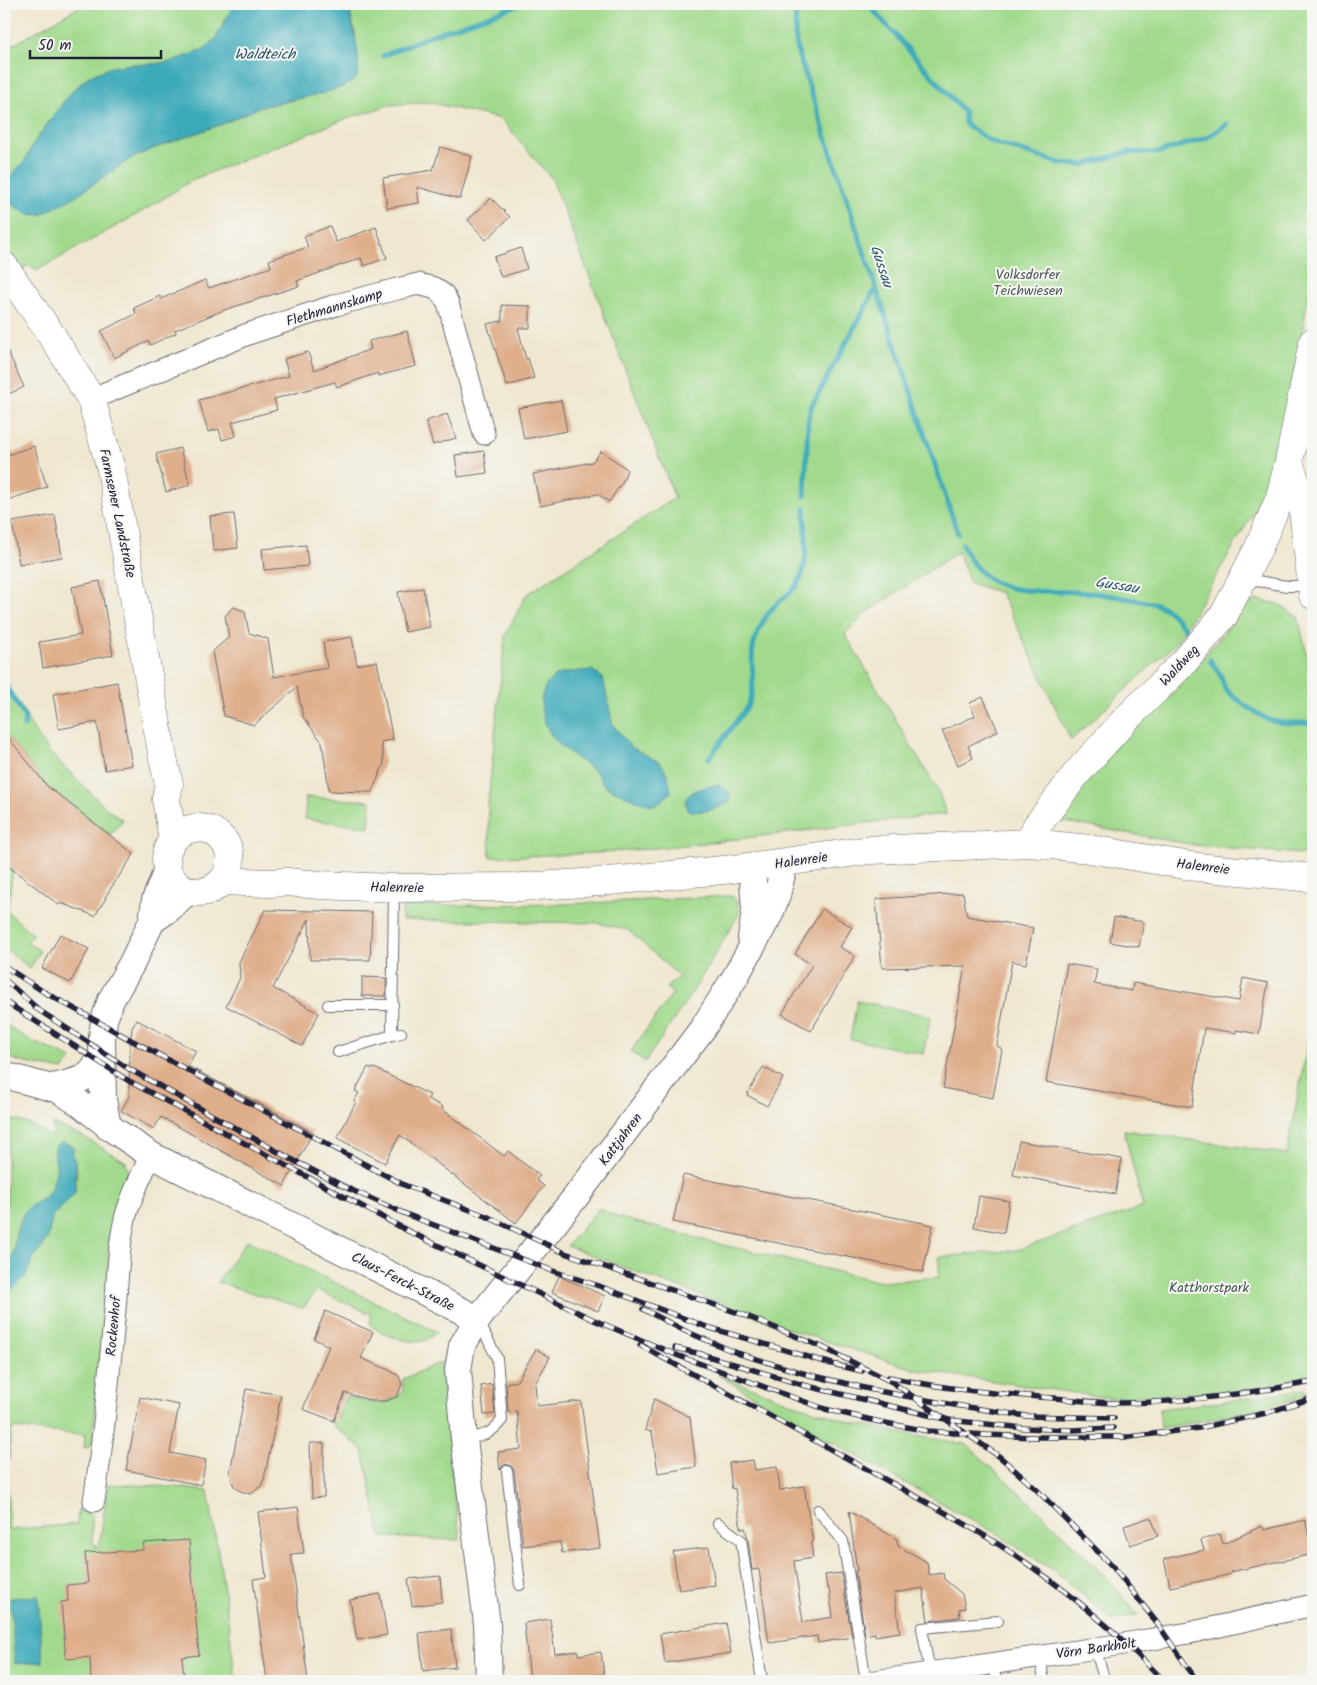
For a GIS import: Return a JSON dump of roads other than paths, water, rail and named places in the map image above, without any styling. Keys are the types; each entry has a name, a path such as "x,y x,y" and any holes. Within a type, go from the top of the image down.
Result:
{"main road":[{"name":"Farmsener Landstraße","path":"4,266 54,339 91,399 111,468 169,784 166,799 184,834 166,857 167,870"},
{"name":"Waldweg","path":"1030,842 1036,827 1077,773 1126,719 1184,662 1224,615 1244,578 1280,500 1313,342"},
{"name":"Waldweg","path":"1289,462 1302,501 1312,591"},
{"path":"167,870 175,883 188,891 196,892 211,890 227,870 229,851 222,839 210,830 184,834"},
{"name":"Halenreie","path":"227,870 268,883 287,882 394,888 508,887 599,882 752,866 871,850 1030,842 1090,849 1197,867 1313,878"}],"street":[{"name":"Flethmannskamp","path":"91,399 248,334 336,305 418,284 434,288 444,295 448,303 484,434"},
{"name":"Kattjahren","path":"478,1319 574,1199 698,1037 764,926 774,905 785,862"},
{"name":"Kattjahren","path":"750,949 755,911 752,866"},
{"name":"Farmsener Landstraße","path":"108,1127 102,1099 103,1029 106,1011 132,964 152,922 155,900 167,870"},
{"name":"Farmsener Landstraße","path":"152,922 188,891"},
{"path":"52,1087 85,1077 93,1071 102,1056"},
{"name":"Claus-Ferck-Straße","path":"4,1074 52,1087 79,1103 108,1127 151,1155 478,1319"},
{"name":"Rockenhof","path":"94,1501 110,1363 119,1252 126,1214 151,1155"},
{"path":"478,1319 462,1346 458,1370 464,1439 487,1624 489,1681"},
{"name":"Vörn Barkholt","path":"876,1681 907,1679 930,1673 994,1672 1040,1656 1189,1633 1313,1605"}],"lane":[{"path":"1244,578 1312,591"},
{"path":"338,1052 396,1034 393,1005 394,888"},
{"path":"328,1005 393,1005"},
{"path":"464,1439 485,1436 494,1430 502,1420 497,1358 478,1319"},
{"path":"507,1471 520,1585"},
{"path":"818,1510 843,1541 866,1681"},
{"path":"718,1523 740,1540 762,1681"},
{"path":"930,1673 922,1628 998,1621"},
{"path":"1095,1648 1105,1681"},
{"path":"1040,1656 1044,1681"}],"water":[{"name":"Waldteich","path":"234,4 348,4 358,53 359,63 356,79 345,86 324,93 260,107 222,124 155,148 130,159 74,197 43,214 32,215 23,212 5,196 4,187 6,180 24,162 35,141 69,94 88,77 111,67 170,62 204,50 216,38"},
{"path":"592,670 603,678 613,725 631,747 661,763 668,776 671,792 656,804 644,802 607,787 596,772 559,744 548,729 544,720 541,701 547,684 558,675"},
{"path":"718,784 730,793 730,802 699,812 688,810 685,801 687,797 699,789"},
{"path":"63,1142 74,1147 72,1156 76,1162 75,1193 52,1217 48,1237 40,1251 34,1256 25,1277 4,1298 4,1267 13,1254 20,1222 26,1210 48,1194 57,1168 55,1150 58,1144"},
{"path":"38,1596 43,1662 15,1664 10,1598"}],"waterway":[{"path":"383,56 429,36 522,4"},
{"name":"Gussau","path":"796,4 795,35 798,53 958,534"},
{"path":"868,4 964,112 965,124 992,142 1060,163 1084,165 1128,152 1157,153 1206,138 1227,124"},
{"path":"805,496 808,421 811,407 876,288"},
{"path":"709,758 747,707 751,698 753,682 752,651 761,625 775,605 797,585 801,577 806,548 805,509"},
{"name":"Gussau","path":"962,544 973,563 986,577 1001,585 1034,591 1100,594 1153,603 1168,611 1187,631"},
{"name":"Gussau","path":"1210,660 1221,676 1225,689 1263,717 1284,723 1313,723"},
{"path":"4,683 25,717 24,726"}],"railway":[{"path":"4,966 44,992 131,1040 404,1185 486,1216 565,1253 744,1315 822,1347 892,1382 1000,1457 1036,1489 1113,1567 1157,1623 1197,1681"},
{"path":"4,979 39,1010"},
{"path":"4,1001 129,1081 408,1231 594,1320 679,1356 825,1409 928,1431 1033,1437 1130,1437 1199,1428 1266,1413 1313,1398"},
{"path":"34,1007 129,1069 289,1158 347,1188 408,1215 553,1271 599,1286 707,1327 862,1371"},
{"path":"643,1309 685,1331 737,1353 806,1374 873,1390 1026,1416 1114,1418"},
{"path":"640,1345 961,1521 990,1539 1047,1578 1088,1610 1127,1644 1164,1681"},
{"path":"675,1348 803,1385 949,1420 1025,1428 1073,1430 1113,1428"},
{"path":"889,1377 971,1390 1118,1403 1216,1397 1313,1382"}],"park label":[{"name":"Volksdorfer Teichwiesen","path":"1028,282"},
{"name":"Katthorstpark","path":"1209,1287"}]}
